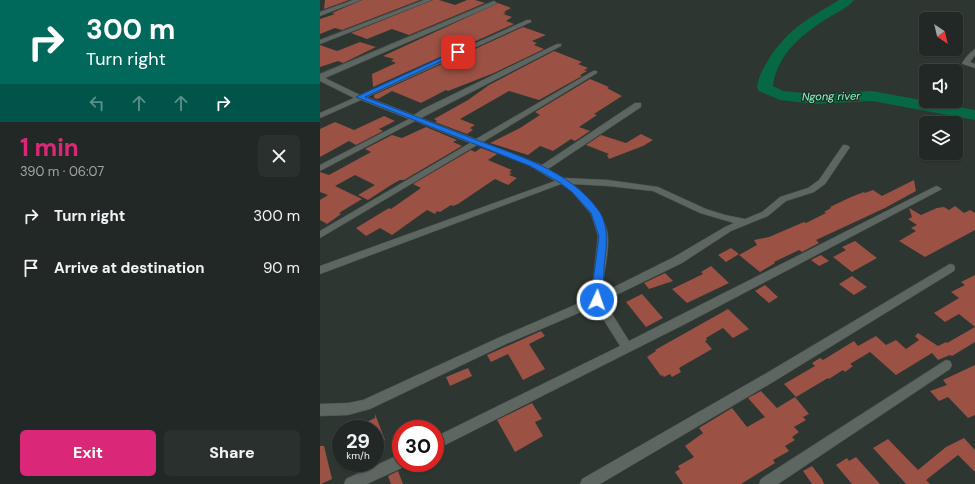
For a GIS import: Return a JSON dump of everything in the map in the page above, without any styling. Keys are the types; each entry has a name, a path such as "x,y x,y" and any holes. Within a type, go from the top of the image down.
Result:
{"street":[{"path":"320,14 358,0"},
{"path":"320,42 429,0"},
{"path":"320,78 494,3"},
{"path":"320,116 529,21"},
{"path":"320,168 414,119 426,110 559,45"},
{"path":"975,51 965,63 975,66"},
{"path":"320,235 595,72"},
{"path":"320,78 359,97 542,169 575,190 595,213 603,236 597,300 627,348"},
{"path":"542,169 638,105"},
{"path":"320,410 348,409 366,405 502,341 597,300 678,260 722,233 765,214 784,199 811,190 822,182 846,147"},
{"path":"320,270 553,182 608,183 655,189 703,211 724,218 746,222"},
{"path":"444,440 627,348 937,189"},
{"path":"588,484 769,378 950,268"},
{"path":"766,484 946,365"},
{"path":"351,484 392,465"}],"building":[{"path":"325,0 349,0 324,9"},
{"path":"362,0 420,0 342,30 335,28 320,34 320,19 335,14 332,13"},
{"path":"433,0 439,0 455,5 467,0 475,0 485,3 409,35 392,29 367,39 351,33"},
{"path":"498,3 511,8 503,14 512,17 506,21 514,24 373,87 372,74 396,63 391,61 394,59 383,56"},
{"path":"523,27 546,35 532,41 537,43 534,45 544,49 494,73 448,91 446,90 421,103 392,91 378,99 374,98 374,95"},
{"path":"360,42 376,47 343,63 338,61 320,67 320,45 337,51"},
{"path":"554,51 582,62 578,64 588,68 584,70 587,71 580,75 582,76 539,100 509,91 460,119 475,125 470,128 473,130 467,134 435,122 437,121 434,119 468,100 489,85"},
{"path":"590,79 609,87 607,88 622,96 594,114 597,115 579,127 590,131 575,141 571,139 553,151 540,146 528,155 490,143 520,128 540,115 535,112"},
{"path":"384,116 395,121 379,129 383,131 356,145 349,141 320,157 320,129 335,122 354,130"},
{"path":"426,127 457,140 453,142 462,146 404,180 400,180 391,185 368,200 358,195 375,185 355,175 335,186 362,199 339,213 341,214 327,224 320,220 320,200 328,195 320,192 320,172 329,175 371,152 365,149 392,135 402,138"},
{"path":"641,134 653,140 643,146 609,159 607,155 609,154 586,145 601,135 626,143"},
{"path":"481,148 497,154 488,160 512,170 509,172 512,173 509,175 517,178 508,185 495,179 458,204 453,206 451,205 440,212 437,211 435,214 427,210 392,235 380,228 366,236 356,228 389,208 391,209 421,188 413,184 471,150 475,152"},
{"path":"914,180 916,191 885,208 816,240 819,243 802,252 799,250 774,262 775,263 760,272 739,255 757,245 754,240 769,237 804,222 806,223 826,213 824,212 831,208 830,207 851,197 873,190 882,196"},
{"path":"955,206 964,213 970,210 975,213 975,230 925,257 899,241 916,231 911,228 917,225 908,219 912,217 909,208 921,215 937,208 944,207 949,210"},
{"path":"855,241 877,258 852,272 833,257 846,250 842,247"},
{"path":"731,248 739,254 726,262 718,255"},
{"path":"821,255 829,261 819,266 811,260"},
{"path":"711,266 729,283 687,303 672,289 703,274 701,272"},
{"path":"665,273 673,281 649,289 644,283"},
{"path":"975,275 975,327 959,314 945,322 934,313 959,298 951,292 965,285 961,282"},
{"path":"852,276 867,287 854,295 839,284"},
{"path":"765,285 778,297 769,303 755,291"},
{"path":"642,294 663,318 646,327 626,302"},
{"path":"728,309 749,329 733,338 723,328 706,338 707,340 705,341 712,349 679,368 681,372 672,377 670,374 664,377 662,375 661,376 647,357 656,351 655,350"},
{"path":"975,327 975,342 952,356 950,355 938,360 932,353 896,375 870,352 850,364 853,366 845,372 843,370 796,397 784,384 815,366 812,363 820,358 823,360 854,341 858,346 876,336 886,345 896,340 906,349 919,340 915,336 918,333 938,346 946,342 947,343"},
{"path":"541,331 545,336 529,344 545,369 523,380 508,354 491,362 487,355"},
{"path":"975,365 975,415 968,418 948,397 939,401 930,391 947,385 943,380"},
{"path":"468,368 472,376 450,386 446,377"},
{"path":"761,391 777,408 795,397 809,414 803,417 806,420 794,427 799,432 792,437 795,440 785,446 789,451 773,460 775,463 741,484 683,484 675,472 680,469 678,466 694,457 685,446 703,433 699,428 732,408 747,427 765,417 748,398"},
{"path":"532,403 542,419 535,422 543,436 515,452 497,420"},
{"path":"375,414 377,420 371,420 375,418"},
{"path":"964,438 975,450 975,472 958,455 926,480 930,484 906,484 873,448 888,439 918,470 946,447"},
{"path":"320,446 324,446 332,479 321,484 320,484"},
{"path":"856,457 880,484 852,484 836,465 847,458 849,461"},
{"path":"812,466 824,484 812,484 803,471"},
{"path":"398,472 403,484 391,484 388,476"}],"waterway":[{"name":"Ngong river","path":"848,0 803,28 786,44 767,74 765,88 780,95 815,99 872,96 975,115"}],"route":[{"path":"458,52 359,97 533,164 568,184 595,213 603,236 597,300"}]}
